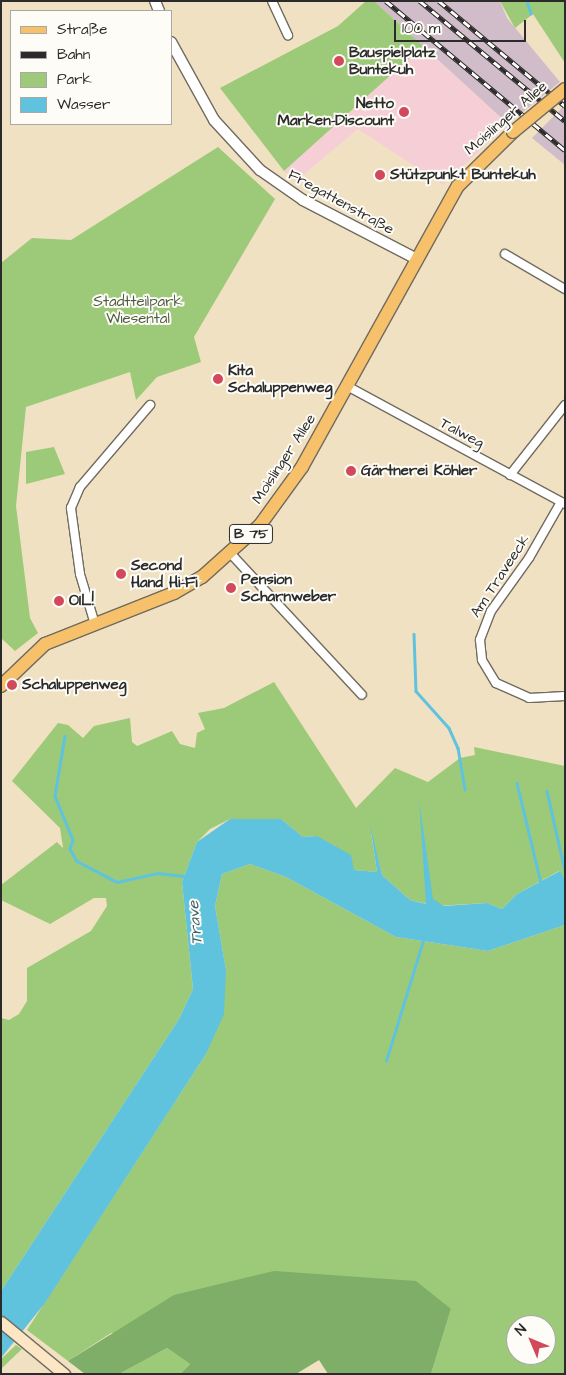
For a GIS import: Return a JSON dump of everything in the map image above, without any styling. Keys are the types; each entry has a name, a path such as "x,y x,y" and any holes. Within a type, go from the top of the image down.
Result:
{"main road":[{"name":"Moislinger Allee","path":"1,686 45,644 94,622 174,594 231,554 281,498 347,386 458,186 513,132 565,89"},
{"path":"1,1322 64,1374"}],"street":[{"path":"272,1 288,36"},
{"name":"Fregattenstraße","path":"172,44 214,120 260,170 303,200 417,259"},
{"path":"506,254 565,289"},
{"name":"Talweg","path":"347,386 563,503"},
{"path":"94,622 80,574 71,508 80,487 150,405"},
{"path":"510,475 565,405"},
{"name":"Am Traveeck","path":"563,503 529,558 491,611 480,640 482,660 496,683 529,698 565,696"},
{"path":"231,554 362,695"}],"shaded area":[{"path":"374,1 500,1 507,18 560,82 508,124"},
{"path":"423,46 508,124 443,185 358,129 296,181 284,171"},
{"path":"565,105 565,165 532,138"}],"green space":[{"name":"Bauspielplatz Buntekuh","path":"366,1 374,1 423,46 284,171 220,88 338,26"},
{"path":"500,1 565,1 565,63 533,14 515,28"},
{"name":"Stadtteilpark Wiesental","path":"218,147 275,199 194,337 201,362 157,377 136,400 130,372 26,407 16,506 30,618 38,633 15,651 1,638 1,263 32,238 71,240"},
{"path":"54,447 65,474 26,484 26,452"},
{"path":"274,682 356,808 395,768 428,782 460,758 475,755 474,747 565,766 565,879 559,871 517,894 502,909 487,903 436,906 410,900 382,875 371,832 377,872 354,870 317,836 303,837 281,819 230,819 210,829 197,842 182,882 193,989 179,1019 1,1291 1,1018 9,1020 19,1014 27,1001 27,968 91,931 107,906 106,898 94,898 50,924 1,900 1,885 57,842 63,848 60,828 12,781 58,723 68,725 83,738 94,726 130,718 132,742 137,746 172,731 180,744 195,748 197,733 205,729 198,713 224,708"},
{"path":"250,864 286,877 396,937 488,951 565,925 565,1374 431,1374 451,1309 111,1333 68,1361 27,1330 206,1054 226,970 215,906 222,874"},
{"path":"274,1271 416,1281 451,1309 431,1374 328,1374 319,1360 296,1374 180,1374 190,1364 167,1348 119,1374 85,1374 68,1361 174,1295"},
{"path":"16,1345 22,1349 1,1369 1,1359"},
{"path":"167,1348 190,1364 180,1374 119,1374"}],"water":[{"name":"Trave","path":"419,799 433,899 444,906 487,903 502,909 517,894 560,871 565,879 565,925 488,951 396,937 286,877 250,864 222,874 215,906 226,970 224,1014 206,1054 45,1303 1,1358 1,1291 179,1019 193,989 182,882 197,842 230,819 281,819 303,837 317,836 351,855 354,870 377,872 370,824 382,875 410,900 426,904"}],"waterway":[{"path":"527,1 531,13"},
{"path":"414,634 416,691 449,728 458,748 465,789"},
{"path":"65,736 55,796 73,840 70,849 77,861 117,882 158,873 183,876"},
{"path":"517,783 541,883"},
{"path":"547,791 565,871"},
{"path":"386,1061 423,941"}],"railway":[{"path":"386,1 565,150"},
{"path":"420,1 565,121"},
{"path":"439,1 565,106"}],"place":[{"name":"Bauspielplatz Buntekuh","path":"339,61"},
{"name":"Netto Marken-Discount","path":"404,112"},
{"name":"Stützpunkt Buntekuh","path":"380,175"},
{"name":"Kita Schaluppenweg","path":"218,379"},
{"name":"Gärtnerei Köhler","path":"351,471"},
{"name":"Second Hand Hi-Fi","path":"121,574"},
{"name":"Pension Scharnweber","path":"231,588"},
{"name":"OIL!","path":"59,601"},
{"name":"Schaluppenweg","path":"12,685"}]}
